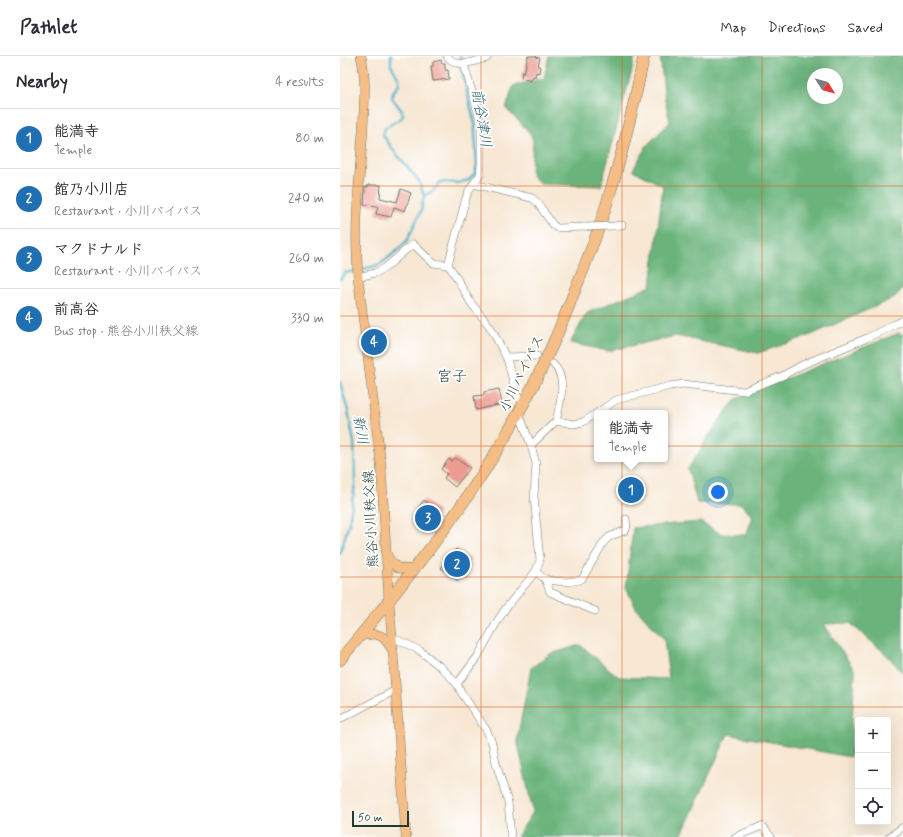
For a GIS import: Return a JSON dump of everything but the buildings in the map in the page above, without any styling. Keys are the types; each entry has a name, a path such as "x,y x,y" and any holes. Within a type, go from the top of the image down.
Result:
{"highway":[{"name":"小川バイパス","path":"340,660 389,601 448,524 478,481 519,413 544,364 585,267 612,188 644,56"}],"main road":[{"name":"熊谷小川秩父線","path":"361,56 363,65 364,90 356,253 381,464 406,837"},
{"path":"386,555 396,567 401,569 413,569"},
{"path":"360,636 377,634 387,642 394,653"}],"street":[{"path":"447,56 452,62 458,64 464,64 487,58 488,56"},
{"path":"448,266 466,198 469,190 480,175 481,123 464,64"},
{"path":"473,184 532,198 537,202 553,225 557,228 622,225"},
{"path":"358,277 375,274 385,268 413,244 433,263 448,266 471,303 491,328 506,357 517,396 524,403"},
{"path":"601,410 616,400 683,384 744,391 782,376 804,364 867,338 903,320"},
{"path":"506,357 537,356"},
{"path":"532,445 556,422 561,384 560,372 553,364"},
{"path":"457,684 478,656 506,608 536,571 540,560 534,496 536,464 532,445 519,413"},
{"path":"556,422 574,424 583,422 594,415"},
{"path":"545,579 568,582 582,579 608,537 626,530 628,526 626,519"},
{"path":"536,571 545,579 550,592 595,611"},
{"path":"392,637 419,650 442,668 457,684 460,692 487,731 492,743 496,763 508,802 511,837"},
{"path":"340,718 396,690"},
{"path":"735,837 762,826 770,837"},
{"path":"888,837 903,827"}],"green space":[{"path":"549,56 635,56 601,186 540,184 531,174 533,140 529,132 506,109 513,86 544,78"},
{"path":"660,56 903,56 903,288 894,298 811,335 758,353 676,336 608,351 570,343 587,313 651,286 663,186 633,170 647,145 670,122 665,100"},
{"path":"899,333 903,335 903,673 887,655 850,623 824,624 855,671 850,757 728,734 683,832 679,837 517,837 533,812 517,740 531,668 550,654 580,645 619,677 669,679 664,639 636,608 626,588 633,528 700,522 721,534 746,535 753,517 741,504 697,503 688,469 715,426 736,399"}],"waterway":[{"path":"360,270 378,265 391,256 407,241 421,211 424,196 419,181 383,135 385,128 403,116 402,111 392,98 393,92 399,85 399,79 391,65 391,56"},
{"name":"前谷津川","path":"424,196 434,190 440,182 458,183 469,180 475,173 477,164 475,124 461,68 460,56"},
{"name":"新川","path":"340,279 345,273 355,271"},
{"name":"新川","path":"340,382 348,411 354,442 355,484 349,523 340,554"}],"place":[{"name":"前高谷","path":"374,342"},
{"name":"能満寺","path":"631,490"},
{"name":"マクドナルド","path":"428,518"},
{"name":"館乃小川店","path":"457,564"}],"district":[{"name":"宮子","path":"452,376"}]}
